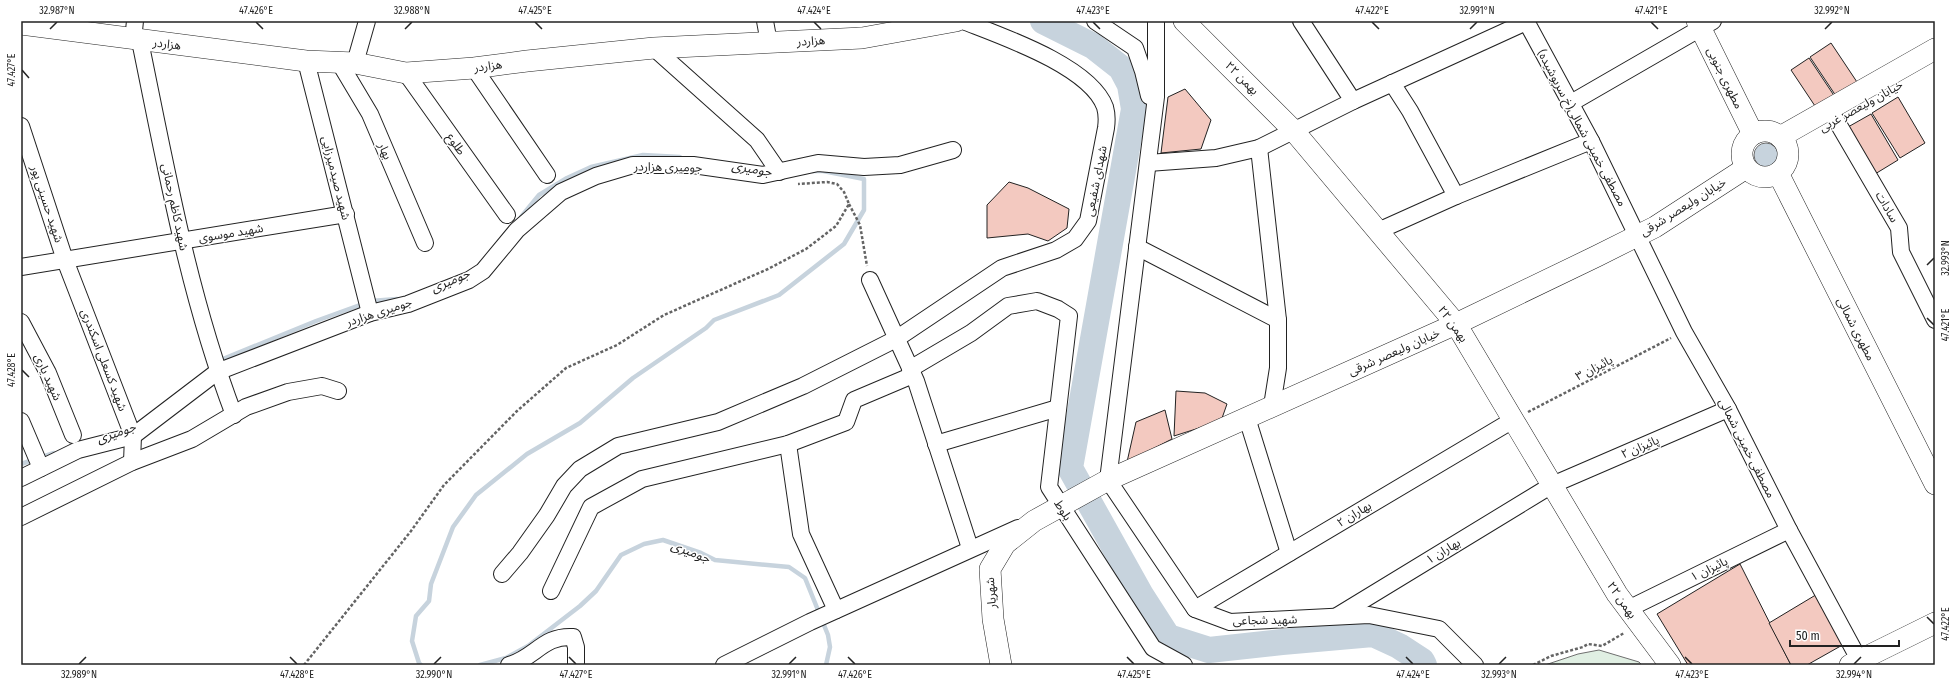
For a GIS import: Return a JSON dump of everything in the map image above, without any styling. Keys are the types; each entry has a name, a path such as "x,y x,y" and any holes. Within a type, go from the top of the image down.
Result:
{"main road":[{"name":"هزاردر","path":"21,24 136,34 306,61 347,63 406,73 474,68 527,60 654,48 862,38 956,21"},
{"name":"۲۲ بهمن","path":"1184,21 1293,130 1456,324 1617,594 1670,665"},
{"name":"مطهری جنوبی","path":"1703,23 1753,134"},
{"path":"1784,143 1935,49"},
{"name":"خیابان ولیعصر غربی","path":"1784,143 1836,120 1935,65"},
{"path":"1767,131 1784,143 1786,162 1778,173 1764,177 1757,176 1746,168 1743,161 1744,146 1753,134 1767,131"},
{"name":"خیابان ولیعصر شرقی","path":"1061,506 1102,484 1456,324 1655,227 1746,168"},
{"name":"مطهری شمالی","path":"1778,173 1935,484"},
{"name":"شهریار","path":"1001,665 993,619 990,569 1005,544 1034,521 1061,506"},
{"path":"1857,663 1935,623"}],"street":[{"path":"347,63 367,21"},
{"path":"765,21 769,43"},
{"name":"شهدای شفیعی","path":"502,574 520,553 547,515 564,486 580,469 618,446 725,419 803,386 896,339 1002,268 1056,250 1075,239 1088,221 1106,128 1107,114 1100,97 1087,83 1062,65 1033,49 962,21"},
{"path":"1095,21 1134,48 1143,71 1154,114"},
{"path":"1156,21 1156,97 1137,247 1102,484 1195,609"},
{"path":"1301,21 1353,101"},
{"path":"1148,163 1216,158 1259,148 1353,101 1526,21"},
{"name":"مصطفی خمینی شمالی(خ سرپوشیده)","path":"1526,21 1591,141 1638,235"},
{"path":"1571,103 1703,23"},
{"name":"شهید کاظم رحمانی","path":"136,34 181,241 217,372 234,415"},
{"path":"654,48 757,140 779,172"},
{"name":"شهید صیدمیرزایی","path":"306,61 370,313"},
{"name":"بهار","path":"347,63 425,243"},
{"path":"474,68 546,175"},
{"name":"طلوع","path":"406,73 507,215"},
{"path":"1392,83 1410,111 1456,196"},
{"name":"سادات","path":"1836,120 1899,228 1901,252 1935,320"},
{"name":"شهید حسینی پور","path":"21,126 65,260"},
{"path":"1378,231 1456,196 1591,141"},
{"path":"1259,148 1278,320 1278,368 1272,406"},
{"name":"جومیری هزاردر","path":"21,478 78,450 133,436 217,372 370,313 408,304 427,295 469,280 483,271 517,230 561,192 596,176 633,165 693,165 763,175 818,163 864,167 900,165 953,150"},
{"name":"شهید موسوی","path":"21,267 346,214"},
{"name":"مصطفی خمینی شمالی","path":"1638,235 1684,332 1728,409 1857,663"},
{"path":"1137,247 1278,320"},
{"name":"شهید کسعلی اسکندری","path":"65,260 133,436 132,462"},
{"path":"870,280 909,368 970,548"},
{"name":"بلوط","path":"909,368 971,333 1008,306 1037,301 1058,309 1069,316 1049,487 1153,648 1184,665"},
{"name":"شهید یاری","path":"21,322 48,373 73,435"},
{"path":"551,590 591,507 642,479 788,444 846,422 854,400 909,368"},
{"path":"21,517 132,462 192,439 246,407 288,392 322,386 338,391"},
{"path":"936,444 1058,408"},
{"name":"پائیزان ۲","path":"1552,485 1728,409"},
{"path":"1248,418 1288,553"},
{"name":"بهاران ۲","path":"1195,609 1513,420"},
{"path":"21,421 41,468"},
{"path":"788,444 801,534 841,608"},
{"name":"بهاران ۱","path":"1335,617 1552,485"},
{"path":"724,665 810,622 970,548 1034,521"},
{"name":"پائیزان ۱","path":"1628,609 1789,530"},
{"name":"شهید شجاعی","path":"1195,609 1230,622 1368,615 1439,629 1476,665"},
{"path":"509,665 533,652 550,640 561,636 573,637 576,647 576,665"}],"path":[{"path":"825,163 847,199 860,225 870,280"},
{"path":"792,182 800,184 827,182 837,184"},
{"path":"304,665 411,531 444,484 517,411 566,368 617,345 664,315 768,269 806,249 836,226 849,204 847,199"},
{"name":"پائیزان ۳","path":"1513,420 1684,332"},
{"path":"1533,665 1551,656 1583,647 1588,644 1602,646 1641,625"}],"green space":[{"path":"1599,650 1639,662 1642,665 1545,665 1578,654"}],"shaded area":[{"path":"1766,143 1775,146 1778,155 1775,164 1766,167 1757,164 1754,155 1757,146"}],"building":[{"path":"1831,43 1857,82 1836,96 1810,57"},
{"path":"1809,58 1835,97 1817,109 1791,70"},
{"path":"1185,89 1211,120 1201,149 1161,153 1168,97"},
{"path":"1898,97 1925,143 1900,158 1872,113"},
{"path":"1871,114 1898,160 1875,174 1848,127"},
{"path":"1009,182 1028,188 1069,209 1067,228 1048,241 1028,234 987,238 987,205"},
{"path":"1176,391 1205,393 1227,404 1221,421 1174,436"},
{"path":"1165,410 1172,439 1127,462 1136,422"},
{"path":"1740,564 1791,665 1688,665 1657,614"},
{"path":"1819,593 1846,643 1807,665 1791,665 1769,623"}],"waterway":[{"path":"1043,21 1093,46 1121,68 1130,85 1134,109 1070,468 1141,595 1168,637 1209,650 1373,634 1399,646 1422,661 1424,665"},
{"name":"جومیری","path":"521,217 539,195 567,178 591,167 643,155 680,157"},
{"name":"جومیری","path":"421,665 412,641 416,616 429,601 431,584 453,527 476,495 527,454 580,423 633,378 706,328 714,320 779,295 844,244 864,210 864,179 823,171 812,171"},
{"name":"جومیری","path":"218,361 316,321 371,301 397,299"},
{"name":"جومیری","path":"21,464 54,453"},
{"name":"جومیری","path":"480,665 506,658 528,646 580,606 596,591 621,555 644,544 663,540 701,553 715,560 789,567 805,578 828,635 830,647 826,665"}]}
